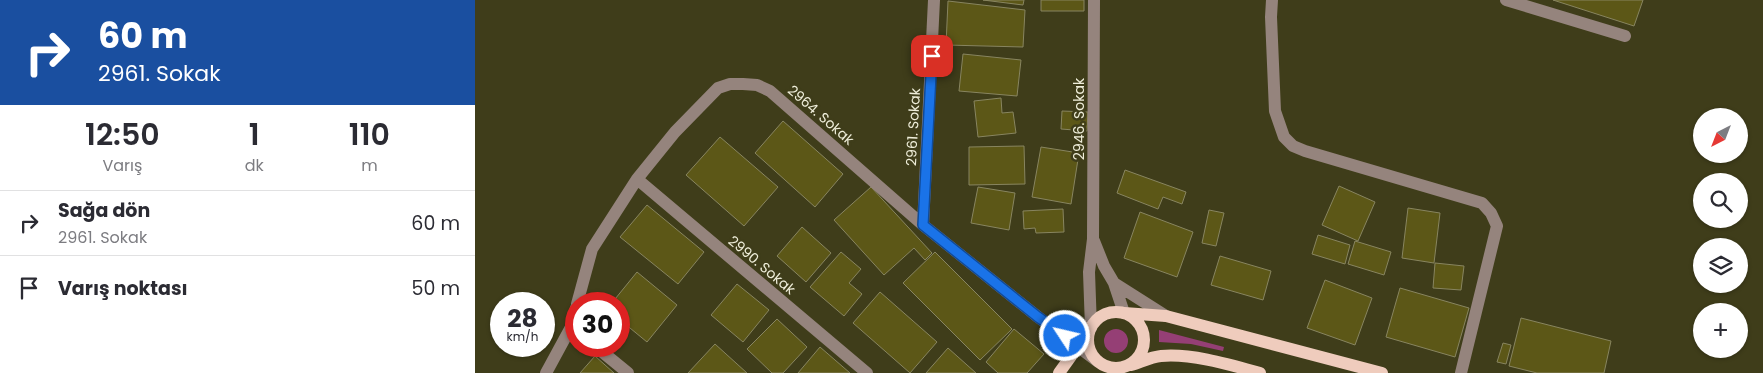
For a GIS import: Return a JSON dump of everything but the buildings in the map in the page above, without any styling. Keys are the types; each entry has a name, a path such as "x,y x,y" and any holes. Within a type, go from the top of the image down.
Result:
{"main road":[{"path":"1059,373 1095,322 1104,315 1116,312 1166,316 1382,373"},
{"path":"1123,370 1141,354 1144,340 1137,321 1124,313"},
{"path":"1091,328 1088,344 1090,351 1103,366 1123,370 1160,356 1166,356 1220,363 1260,373"}],"street":[{"name":"2961. Sokak","path":"923,225 935,0"},
{"name":"2946. Sokak","path":"1091,328 1089,272 1093,239 1094,0"},
{"path":"1272,0 1275,111 1284,137 1293,146 1481,203 1495,219 1497,226 1461,373"},
{"path":"1506,0 1625,36"},
{"name":"2964. Sokak","path":"580,292 592,249 637,179 675,132 718,88 730,84 757,85 770,91 923,225 1038,317 1097,361"},
{"name":"2990. Sokak","path":"637,179 867,373"},
{"path":"1093,239 1104,266 1114,283 1124,313"},
{"path":"1114,283 1166,316"},
{"path":"546,373 565,343"},
{"path":"608,357 628,373"}],"shaded area":[{"path":"1116,329 1125,332 1128,341 1125,350 1116,353 1107,350 1104,341 1107,332"},
{"path":"1159,330 1224,347 1223,351 1191,344 1159,342"}],"route":[{"path":"932,56 923,225 1038,317 1065,336"}]}
